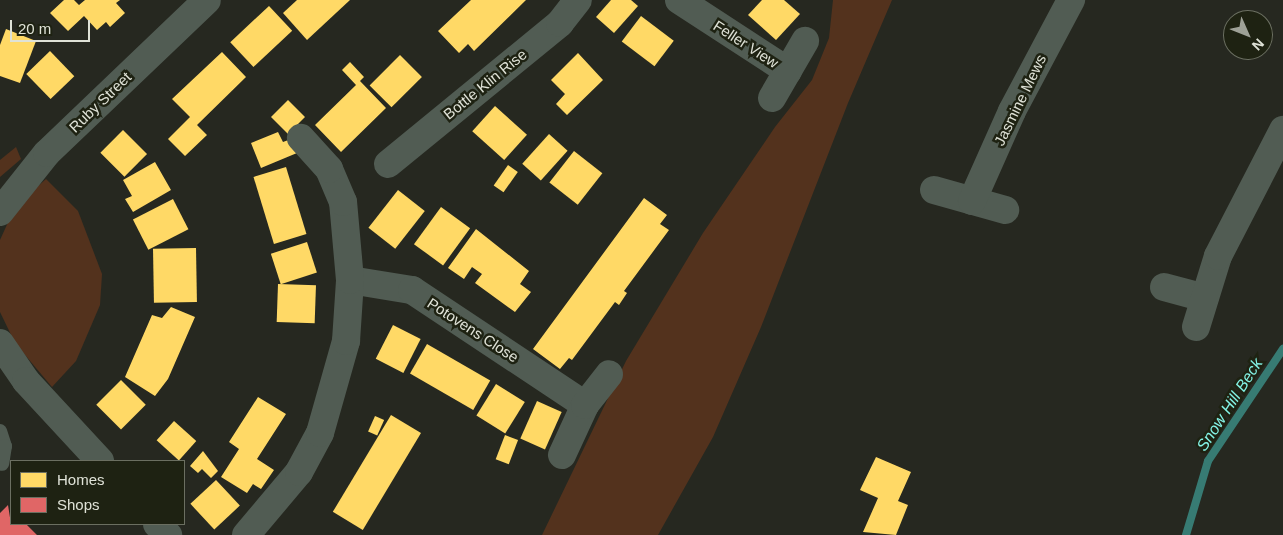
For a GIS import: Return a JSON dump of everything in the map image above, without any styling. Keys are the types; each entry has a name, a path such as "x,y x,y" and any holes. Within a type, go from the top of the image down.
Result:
{"street":[{"name":"Ruby Street","path":"0,212 47,153 207,0"},
{"name":"Bottle Klin Rise","path":"388,164 560,23 578,0"},
{"name":"Feller View","path":"679,0 788,71"},
{"name":"Jasmine Mews","path":"972,201 1012,111 1071,0"},
{"name":"Feller View","path":"772,98 805,40"},
{"path":"1196,327 1218,256 1283,130"},
{"path":"246,535 299,472 320,433 346,341 350,280 343,202 329,168 301,138"},
{"path":"934,190 1005,210"},
{"name":"Potovens Close","path":"350,280 412,290 585,405"},
{"path":"1164,287 1205,298"},
{"path":"0,343 26,381 99,460"},
{"path":"562,455 585,405 609,374"},
{"path":"158,525 168,535"}],"lane":[{"path":"0,431 5,446 2,464"}],"shaded area":[{"path":"833,0 892,0 848,103 761,327 713,437 658,535 542,535 626,361 703,233 775,127 812,80 829,38"},
{"path":"16,147 21,159 0,177 0,160"},
{"path":"46,179 78,211 102,274 100,305 76,361 52,387 15,343 0,312 0,240 15,207"}],"building: Homes":[{"path":"64,0 74,0 79,5 85,0 120,0 116,3 125,13 110,27 106,22 97,30 84,16 68,31 50,13"},
{"path":"297,0 350,0 307,40 283,13"},
{"path":"471,0 526,0 474,51 468,44 459,53 438,31"},
{"path":"611,0 631,0 638,6 614,33 596,17"},
{"path":"762,0 784,0 800,14 776,40 748,15"},
{"path":"269,6 292,31 253,67 230,42"},
{"path":"641,16 674,41 654,66 622,42"},
{"path":"6,29 36,41 20,83 0,76 0,45"},
{"path":"50,51 74,76 51,99 26,74"},
{"path":"222,52 246,77 197,125 207,135 185,156 168,139 190,117 172,99"},
{"path":"578,53 603,80 567,115 556,104 565,94 551,80"},
{"path":"400,55 422,77 392,107 370,85"},
{"path":"350,62 364,77 360,81 386,108 341,152 315,125 356,85 342,70"},
{"path":"288,100 305,117 288,134 271,117"},
{"path":"495,106 527,135 504,160 472,131"},
{"path":"123,130 147,154 124,177 100,153"},
{"path":"278,132 283,142 291,139 297,153 261,168 251,143"},
{"path":"549,134 568,151 541,180 522,164"},
{"path":"574,151 602,173 578,205 549,183"},
{"path":"155,162 171,190 133,212 125,199 132,196 123,180"},
{"path":"508,165 518,172 503,192 494,185"},
{"path":"286,167 306,234 274,244 253,177"},
{"path":"398,190 425,211 395,249 368,228"},
{"path":"644,198 667,215 660,224 669,230 624,291 627,293 619,305 615,302 572,360 569,358 560,369 533,349"},
{"path":"173,199 188,229 148,250 133,219"},
{"path":"441,207 470,228 443,265 414,244"},
{"path":"476,229 529,271 520,284 531,292 515,312 475,283 482,274 472,267 464,279 448,268"},
{"path":"307,242 317,272 281,284 271,254"},
{"path":"196,248 197,302 154,303 153,249"},
{"path":"278,284 316,285 315,323 277,322"},
{"path":"171,307 195,317 168,379 155,396 125,377 152,315 162,318"},
{"path":"393,325 421,339 403,373 376,359"},
{"path":"427,344 490,380 473,410 410,373"},
{"path":"121,380 146,405 121,429 96,405"},
{"path":"496,384 525,402 505,433 476,415"},
{"path":"258,397 286,414 257,459 274,470 261,489 253,484 247,493 221,477 239,449 229,442"},
{"path":"537,401 562,412 545,449 520,438"},
{"path":"391,415 421,433 363,530 333,512"},
{"path":"375,416 384,420 377,436 368,432"},
{"path":"174,421 196,441 178,460 157,440"},
{"path":"505,435 518,440 509,464 496,459"},
{"path":"203,451 218,471 211,478 202,469 198,473 190,466"},
{"path":"876,457 911,472 898,501 908,505 896,535 863,532 878,498 860,490"},
{"path":"216,480 240,506 214,529 190,504"}],"building: Shops":[{"path":"8,505 10,525 27,525 37,535 0,535 0,513"}],"waterway":[{"name":"Snow Hill Beck","path":"1186,535 1208,461 1283,349"}]}
